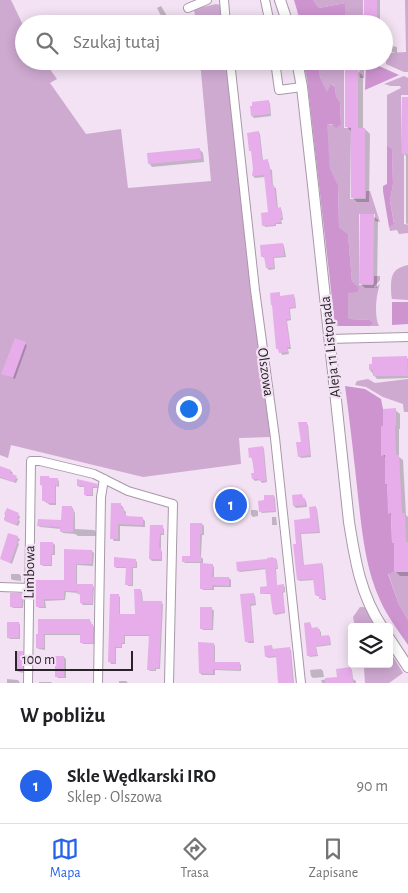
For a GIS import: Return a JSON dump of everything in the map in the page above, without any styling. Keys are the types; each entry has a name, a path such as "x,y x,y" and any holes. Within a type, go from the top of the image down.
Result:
{"street":[{"path":"188,8 207,0"},
{"path":"224,0 225,15"},
{"path":"266,0 268,15"},
{"path":"280,0 286,15"},
{"path":"286,0 288,15"},
{"name":"Olszowa","path":"231,70 255,290 275,438 301,683"},
{"path":"276,70 279,90 302,87"},
{"name":"Aleja 11 Listopada","path":"299,70 349,522 356,566 364,594 379,623"},
{"path":"329,339 408,336"},
{"name":"Limbowa","path":"28,683 31,462 40,461 94,474 104,479"},
{"path":"98,683 101,497 104,479 128,491 173,504 169,683"},
{"path":"0,587 29,588"},
{"path":"393,644 408,666"}],"shaded area":[{"path":"0,0 11,0 18,15 15,15 15,70 50,70 57,79 50,83 86,134 121,129 128,188 211,181 201,70 227,70 270,437 239,438 241,464 143,477 11,445 8,458 0,455"},
{"path":"294,0 313,0 319,8 345,3 345,15 298,15"},
{"path":"313,0 363,0 363,15 345,15 345,3 319,8"},
{"path":"405,0 408,0 408,72 404,72 393,67 393,53 406,52"},
{"path":"216,4 220,5 221,15 195,15 194,9"},
{"path":"305,70 320,70 320,77 327,92 331,84 335,87 336,96 340,102 341,124 336,128 332,124 327,125 330,169 338,185 339,227 348,234 352,282 359,288 357,292 348,293 348,317 350,319 370,320 373,323 370,326 335,325"},
{"path":"320,70 344,70 344,128 351,128 350,199 366,199 366,191 370,191 380,222 375,221 375,214 359,214 359,285 373,285 374,276 380,276 380,280 374,287 380,284 376,305 376,317 379,326 370,326 372,323 370,320 350,319 348,317 348,292 352,282 348,234 339,227 338,185 330,170 326,125 341,124 340,102 336,96 335,87 332,84 327,93 320,77"},
{"path":"359,70 364,70 364,78 360,78"},
{"path":"366,70 388,70 399,75 365,90"},
{"path":"404,76 408,78 408,95 401,95 402,154 404,154 404,224 408,225 408,233 399,234 397,230 390,231 389,227 394,223 390,201 393,184 392,149 387,145 387,95 401,88 400,86 384,84"},
{"path":"387,145 392,149 393,184 390,201 394,224 389,227 383,191 383,186 387,184"},
{"path":"408,265 408,300 392,299 391,286 393,274 400,268"},
{"path":"392,302 408,302 408,324 392,325"},
{"path":"368,379 375,383 408,379 408,412 404,412 403,404 383,397 366,387 355,385 357,381"},
{"path":"345,386 365,389 381,399 383,426 381,426 381,455 385,455 385,484 387,484 392,542 394,543 394,572 388,574 399,605 408,620 408,645 383,606 371,575 361,522"},
{"path":"408,572 408,620 399,605 388,573"},
{"path":"360,607 363,607 373,623 354,623 353,617"},
{"path":"393,657 403,673 389,683 365,683 364,668 393,668"}],"building":[{"path":"364,0 377,0 377,15 364,15"},
{"path":"345,70 358,70 358,128 365,128 365,198 351,198 351,127 345,127"},
{"path":"402,97 408,97 408,154 402,154"},
{"path":"269,100 270,114 251,116 250,106 252,106 252,102"},
{"path":"259,131 262,160 268,159 277,208 281,207 281,222 275,223 275,225 262,226 261,213 268,212 264,175 252,176 251,151 249,151 247,133"},
{"path":"200,148 201,159 148,164 147,153"},
{"path":"360,214 374,214 373,285 359,284"},
{"path":"283,243 284,256 273,257 274,268 266,268 264,256 261,257 260,245"},
{"path":"280,292 280,296 294,294 295,307 289,308 290,319 286,319 290,347 287,347 288,352 279,353 278,349 276,349 270,293"},
{"path":"15,338 26,342 13,378 1,374"},
{"path":"407,356 408,376 373,376 373,370 369,370 369,364 372,364 372,357"},
{"path":"396,408 396,455 399,455 402,513 405,513 406,542 408,542 408,572 394,572 391,513 388,514 387,484 385,484 385,455 381,456 383,409"},
{"path":"298,422 307,422 310,455 298,457 296,442 301,442"},
{"path":"263,446 266,481 259,481 259,479 252,479 251,473 254,473 252,457 249,458 248,448"},
{"path":"0,466 11,470 10,473 17,476 14,482 0,477"},
{"path":"40,476 58,478 58,485 55,485 55,503 42,501"},
{"path":"77,479 98,484 97,487 92,487 92,495 84,495 84,486 77,486"},
{"path":"302,494 303,498 305,498 305,505 293,506 292,495"},
{"path":"264,495 274,495 275,511 259,512 258,501 264,500"},
{"path":"218,499 243,500 243,512 218,511"},
{"path":"111,503 121,503 121,508 124,508 126,516 143,517 143,525 118,524 118,539 110,539"},
{"path":"62,506 72,506 72,510 74,510 73,532 60,532 60,527 37,526 38,519 61,520"},
{"path":"316,506 319,532 300,533 303,565 322,563 325,599 319,599 319,595 315,595 313,579 297,580 293,544 296,544 294,520 310,518 309,507"},
{"path":"7,508 19,513 16,525 4,520"},
{"path":"190,523 202,523 202,534 200,534 201,562 182,562 182,556 190,556"},
{"path":"150,525 163,525 163,534 160,533 159,548 161,548 161,559 149,559"},
{"path":"8,533 18,536 10,563 0,559"},
{"path":"40,542 53,542 51,565 40,565"},
{"path":"64,549 92,550 92,564 76,564 76,584 93,584 92,604 80,603 80,594 77,594 77,591 64,591 64,599 44,599 44,607 36,607 35,580 64,580"},
{"path":"114,557 136,559 136,567 132,567 132,585 125,585 126,567 114,567"},
{"path":"276,558 277,585 284,584 284,591 282,592 285,612 273,614 270,593 260,594 260,587 267,586 265,568 237,571 236,562"},
{"path":"200,563 213,564 212,577 229,577 229,586 212,585 212,589 200,589"},
{"path":"134,589 141,589 142,601 162,601 159,668 155,668 155,670 147,670 149,635 124,635 124,643 121,643 121,647 115,647 115,663 108,662 110,594 119,594 119,614 135,614"},
{"path":"10,593 22,593 22,607 10,607"},
{"path":"254,593 255,604 250,604 253,641 245,642 240,594"},
{"path":"200,607 212,607 212,629 200,629"},
{"path":"38,619 90,619 90,623 93,624 93,643 80,643 80,634 44,634 44,648 36,648"},
{"path":"7,622 19,622 19,638 7,638"},
{"path":"310,622 311,628 318,627 320,629 320,636 329,635 330,644 316,646 317,655 307,656 304,623"},
{"path":"198,642 214,643 214,662 240,662 240,670 213,669 213,674 199,673"},
{"path":"272,645 272,649 290,647 293,683 278,683 276,656 265,657 264,646"},
{"path":"16,651 23,651 23,671 16,671"},
{"path":"55,656 64,656 64,677 55,677"},
{"path":"351,668 353,683 325,683 325,678 337,677 336,669"}],"place":[{"name":"Skle Wędkarski IRO","path":"231,505"}]}
